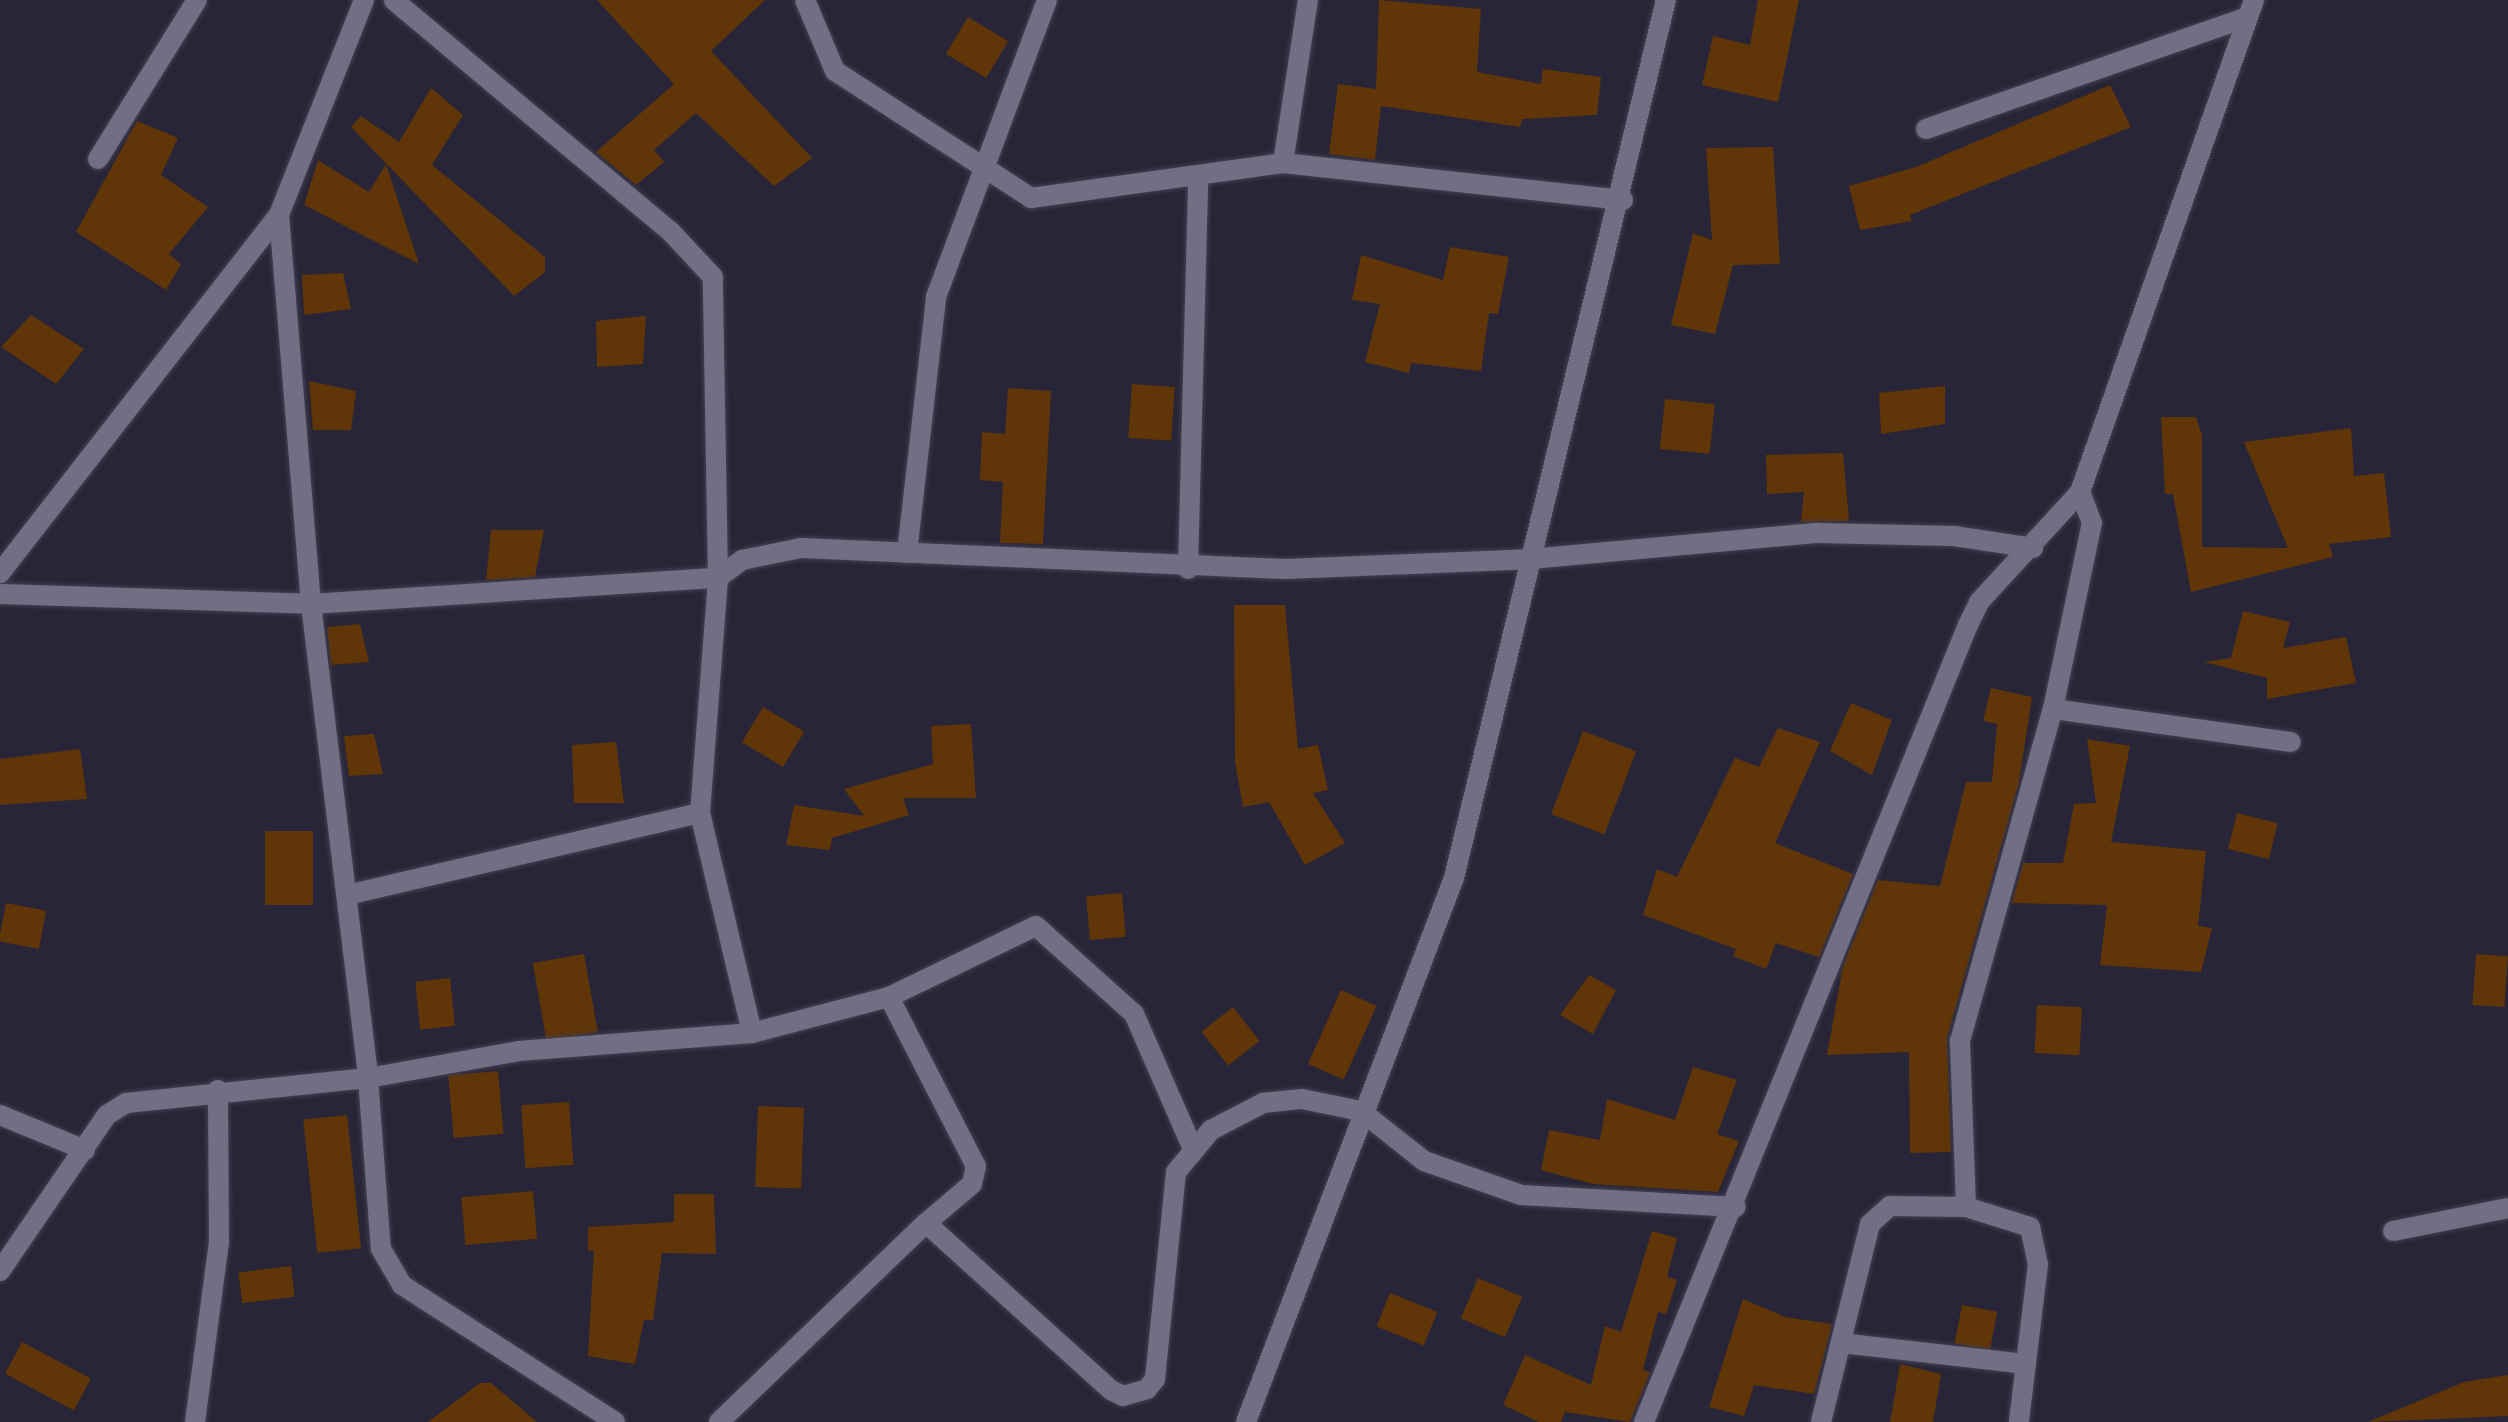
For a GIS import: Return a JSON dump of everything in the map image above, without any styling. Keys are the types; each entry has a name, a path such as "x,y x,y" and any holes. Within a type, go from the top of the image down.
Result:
{"street":[{"path":"98,159 197,0"},
{"path":"0,573 279,215 364,0"},
{"path":"394,0 671,232 713,277 718,578 700,813 752,1033"},
{"path":"805,0 835,71 1014,192 1051,200 1283,163 1623,200"},
{"path":"907,553 930,320 980,167 1047,0"},
{"path":"1283,163 1308,0"},
{"path":"1246,1422 1361,1111 1454,878 1530,559 1623,200 1666,0"},
{"path":"1926,129 2251,8"},
{"path":"1644,1422 1736,1207 1968,625 1979,602 2033,548 2080,492 2251,8"},
{"path":"1188,569 1198,177"},
{"path":"279,215 311,604 347,895 387,1264 402,1285 615,1422"},
{"path":"1966,1207 1960,1041 2053,709 2092,523 2080,492"},
{"path":"0,594 311,604 718,578 773,549 907,553 1188,569 1530,559 1818,533 1954,536 2033,548"},
{"path":"2053,709 2291,742"},
{"path":"347,895 700,813"},
{"path":"0,1271 107,1115 126,1103 218,1090 368,1078 519,1051 752,1033 889,997 1042,926 1134,1014 1192,1147"},
{"path":"719,1422 926,1223 972,1184 976,1166 889,997"},
{"path":"195,1422 219,1241 218,1090"},
{"path":"926,1223 1111,1390 1135,1395 1155,1379 1169,1191 1192,1147 1235,1113 1263,1103 1302,1099 1361,1111 1424,1161 1521,1195 1736,1207"},
{"path":"0,1115 85,1150"},
{"path":"1821,1422 1878,1213 1890,1206 1966,1207 2013,1218 2030,1227 2038,1244 2019,1422"},
{"path":"2393,1231 2508,1208"},
{"path":"1841,1343 2026,1364"}],"building":[{"path":"597,0 765,0 711,51 812,158 774,186 696,113 654,150 664,162 636,185 596,152 674,84"},
{"path":"1379,0 1481,9 1477,72 1541,84 1543,69 1601,77 1597,115 1522,119 1520,127 1381,106 1375,160 1329,154 1338,84 1376,89"},
{"path":"1758,0 1799,0 1778,102 1702,85 1713,36 1750,45"},
{"path":"968,17 1008,41 986,78 946,54"},
{"path":"2110,85 2131,127 1910,215 1912,221 1860,230 1849,186 1916,167"},
{"path":"431,88 463,115 432,165 545,257 545,272 514,296 351,127 361,116 399,142"},
{"path":"137,121 178,138 161,175 208,207 169,254 181,264 166,290 76,232"},
{"path":"1773,147 1780,264 1733,265 1715,334 1671,325 1693,233 1712,240 1706,148"},
{"path":"318,160 369,192 386,164 419,264 304,205"},
{"path":"1450,247 1509,257 1498,314 1489,313 1481,371 1411,363 1409,373 1365,362 1380,304 1352,300 1361,255 1443,280"},
{"path":"343,273 351,309 304,315 302,275"},
{"path":"31,315 84,349 56,384 1,347"},
{"path":"646,316 643,364 597,367 596,321"},
{"path":"309,381 356,391 351,430 313,430"},
{"path":"1132,384 1175,387 1171,441 1128,438"},
{"path":"1945,386 1945,424 1881,434 1879,393"},
{"path":"1008,388 1051,391 1043,544 1000,543 1003,482 980,480 982,432 1005,434"},
{"path":"1665,399 1715,404 1709,454 1660,449"},
{"path":"2161,417 2196,417 2202,435 2202,547 2288,548 2244,442 2351,428 2354,476 2384,473 2391,537 2329,544 2333,557 2191,592 2173,494 2165,494"},
{"path":"1843,453 1849,521 1801,522 1804,492 1767,494 1766,455"},
{"path":"491,530 544,530 535,577 486,580"},
{"path":"1234,605 1285,605 1298,749 1318,745 1328,790 1313,793 1345,843 1305,865 1269,802 1243,807 1235,762"},
{"path":"2243,611 2290,622 2283,648 2346,637 2356,683 2267,699 2267,678 2204,662 2231,658"},
{"path":"360,624 369,662 331,665 327,627"},
{"path":"1991,688 2032,697 2019,782 1947,1038 1951,1152 1910,1153 1909,1052 1827,1055 1843,966 1878,880 1940,886 1966,782 1992,782 1997,724 1983,721"},
{"path":"1851,703 1892,720 1872,775 1830,751"},
{"path":"763,707 804,732 783,767 742,742"},
{"path":"971,724 976,798 903,798 909,815 832,838 830,850 786,845 794,805 864,816 844,789 933,764 931,726"},
{"path":"1778,728 1820,742 1775,843 1853,874 1819,957 1776,943 1766,969 1733,956 1736,949 1643,915 1657,869 1677,877 1735,758 1759,767"},
{"path":"1583,731 1636,751 1604,835 1551,814"},
{"path":"374,734 383,774 349,776 344,736"},
{"path":"2087,739 2130,746 2111,842 2206,851 2198,926 2212,928 2201,972 2100,965 2107,905 2012,903 2023,863 2063,863 2074,804 2096,803"},
{"path":"616,742 624,803 574,803 572,745"},
{"path":"80,749 87,799 0,805 0,759"},
{"path":"2237,813 2278,823 2269,859 2228,849"},
{"path":"265,831 313,831 313,905 265,905"},
{"path":"1122,893 1126,937 1090,940 1086,896"},
{"path":"6,903 46,911 39,949 0,942"},
{"path":"584,954 598,1032 547,1041 533,963"},
{"path":"2476,954 2508,956 2504,1007 2472,1005"},
{"path":"1589,975 1616,990 1593,1034 1560,1015"},
{"path":"450,978 455,1026 420,1029 415,982"},
{"path":"1341,990 1377,1006 1344,1080 1308,1064"},
{"path":"2037,1005 2082,1007 2079,1055 2034,1053"},
{"path":"1233,1007 1259,1041 1228,1066 1201,1032"},
{"path":"1693,1067 1737,1080 1717,1134 1739,1141 1718,1192 1593,1184 1541,1170 1549,1130 1600,1140 1607,1099 1675,1120"},
{"path":"498,1071 503,1134 454,1138 448,1075"},
{"path":"569,1102 573,1165 526,1168 521,1105"},
{"path":"758,1106 804,1108 801,1189 755,1187"},
{"path":"347,1115 361,1248 317,1253 303,1120"},
{"path":"533,1191 537,1239 465,1245 461,1197"},
{"path":"674,1194 714,1194 716,1254 662,1253 653,1320 644,1320 635,1364 588,1356 594,1251 588,1251 588,1227 674,1222"},
{"path":"1652,1231 1677,1238 1667,1277 1677,1280 1666,1314 1658,1312 1643,1370 1650,1372 1630,1422 1565,1412 1561,1422 1539,1422 1503,1405 1525,1355 1591,1385 1605,1326 1621,1332"},
{"path":"291,1266 295,1297 242,1303 238,1272"},
{"path":"1478,1278 1522,1297 1505,1337 1461,1319"},
{"path":"1390,1293 1437,1312 1424,1345 1377,1326"},
{"path":"1743,1299 1785,1317 1832,1324 1814,1394 1754,1385 1744,1416 1709,1407"},
{"path":"1962,1305 1997,1312 1990,1350 1955,1343"},
{"path":"22,1342 91,1379 74,1410 5,1374"},
{"path":"1900,1364 1941,1374 1933,1422 1890,1422"},
{"path":"2508,1375 2508,1416 2368,1422 2464,1382"},
{"path":"480,1383 491,1383 537,1422 428,1422"}]}
